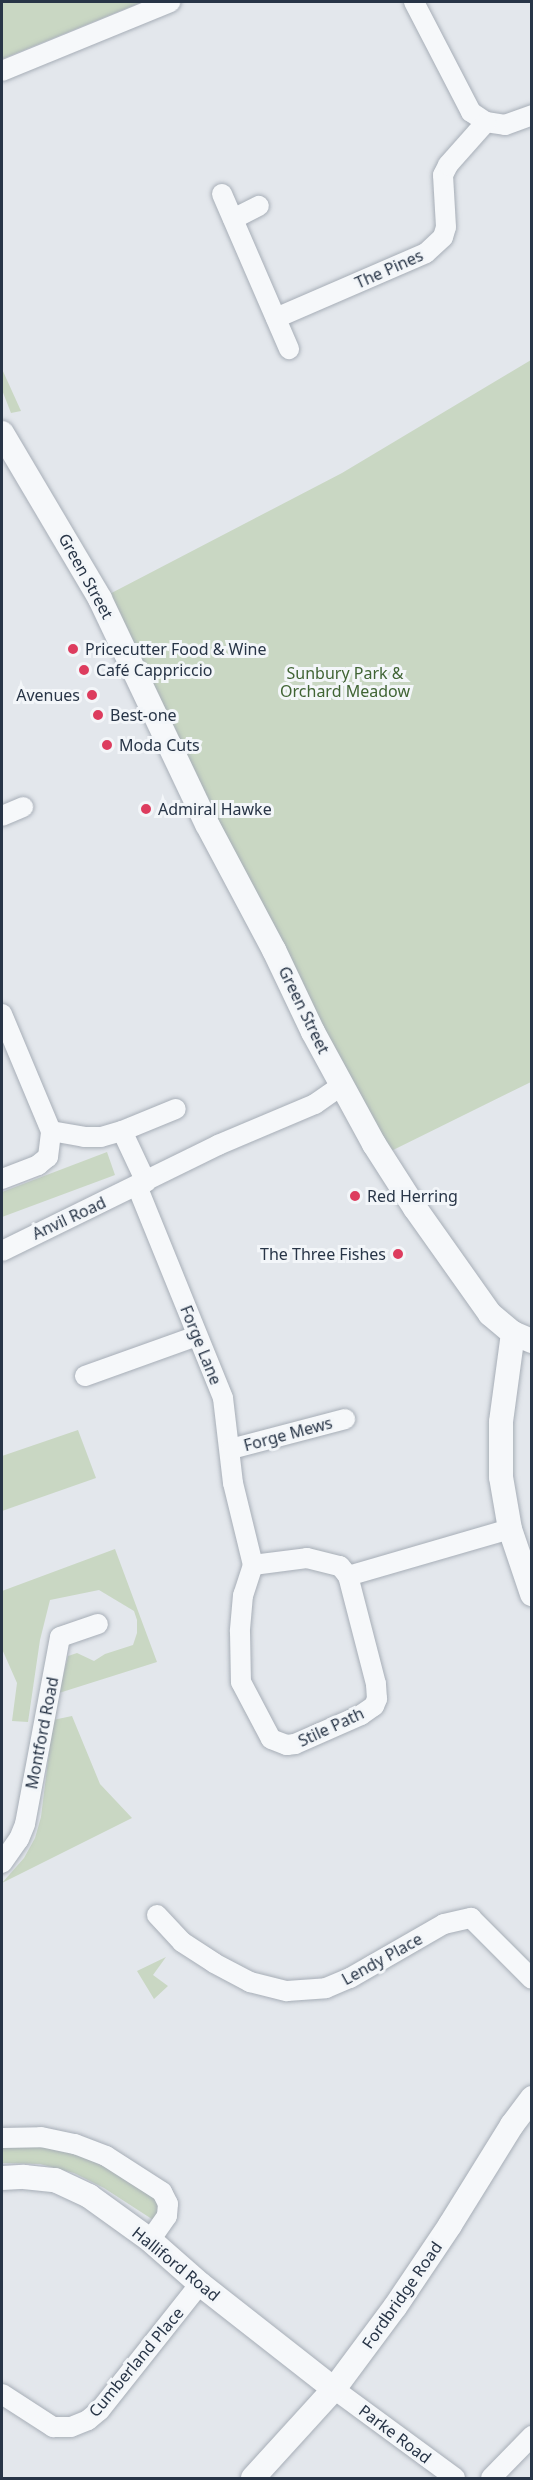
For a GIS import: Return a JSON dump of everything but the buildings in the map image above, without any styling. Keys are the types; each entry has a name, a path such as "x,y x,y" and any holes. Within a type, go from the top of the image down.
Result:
{"street":[{"path":"2,70 170,2"},
{"path":"414,2 471,112 486,122 505,125 531,115"},
{"name":"The Pines","path":"276,318 426,253 443,237 446,227 443,175 448,165 486,122"},
{"path":"222,194 289,349"},
{"path":"233,219 259,206"},
{"name":"Green Street","path":"2,433 100,599 207,824 378,1150 415,1208 490,1314 522,1337 501,1422 501,1477 510,1529 531,1594"},
{"path":"2,816 23,807"},
{"path":"2,1014 51,1131 48,1157 38,1165 2,1179"},
{"path":"142,1184 218,1145 315,1104 342,1085"},
{"path":"51,1131 84,1137 101,1137 122,1131 176,1108"},
{"name":"Forge Lane","path":"122,1131 197,1336 223,1398 231,1449 233,1483 253,1565"},
{"name":"Anvil Road","path":"2,1251 142,1184"},
{"path":"85,1376 197,1336"},
{"name":"Forge Mews","path":"231,1449 345,1419"},
{"path":"253,1565 307,1558 340,1566 348,1576 510,1529"},
{"name":"Stile Path","path":"253,1565 243,1594 240,1632 241,1682 266,1731 279,1742 295,1744 361,1715 374,1706 377,1699 376,1684 348,1576"},
{"name":"Montford Road","path":"2,1863 19,1839 25,1824 60,1637 98,1624"},
{"name":"Lendy Place","path":"158,1915 182,1942 214,1963 250,1982 287,1991 326,1988 350,1978 444,1924 471,1918 531,1979"},
{"name":"Fordbridge Road","path":"253,2478 334,2388 395,2307 531,2098"},
{"path":"2,2138 41,2137 75,2144 106,2156 162,2192 168,2204 166,2216 150,2240"},
{"name":"Halliford Road","path":"2,2178 55,2180 90,2196 150,2240 200,2284 334,2388"},
{"name":"Cumberland Place","path":"2,2394 53,2427 71,2427 88,2420 100,2410 200,2284"},
{"name":"Parke Road","path":"334,2388 455,2478"},
{"path":"491,2478 531,2436"}],"green space":[{"path":"2,2 142,2 2,59"},
{"name":"Sunbury Park & Orchard Meadow","path":"531,360 531,1082 381,1156 100,599 342,473"},
{"path":"2,369 21,411 11,413 2,390"},
{"path":"107,1152 115,1175 2,1217 2,1192"},
{"path":"78,1430 96,1478 2,1511 2,1456"},
{"path":"115,1549 157,1662 59,1693 68,1656 77,1653 94,1661 105,1654 133,1645 137,1633 137,1620 134,1611 99,1590 50,1600 40,1640 28,1722 12,1721 17,1683 2,1649 2,1591"},
{"path":"72,1716 100,1784 132,1818 2,1883 24,1858 35,1838 41,1817 53,1720"},
{"path":"166,1957 153,1975 168,1986 154,1999 137,1971"},
{"path":"41,2137 162,2192 161,2225 104,2188 74,2173 40,2164 2,2163 2,2138"}],"place":[{"name":"Pricecutter Food & Wine","path":"73,649"},
{"name":"Café Cappriccio","path":"84,670"},
{"name":"Avenues","path":"92,695"},
{"name":"Best-one","path":"98,715"},
{"name":"Moda Cuts","path":"107,745"},
{"name":"Admiral Hawke","path":"146,809"},
{"name":"Red Herring","path":"355,1196"},
{"name":"The Three Fishes","path":"398,1254"}]}
